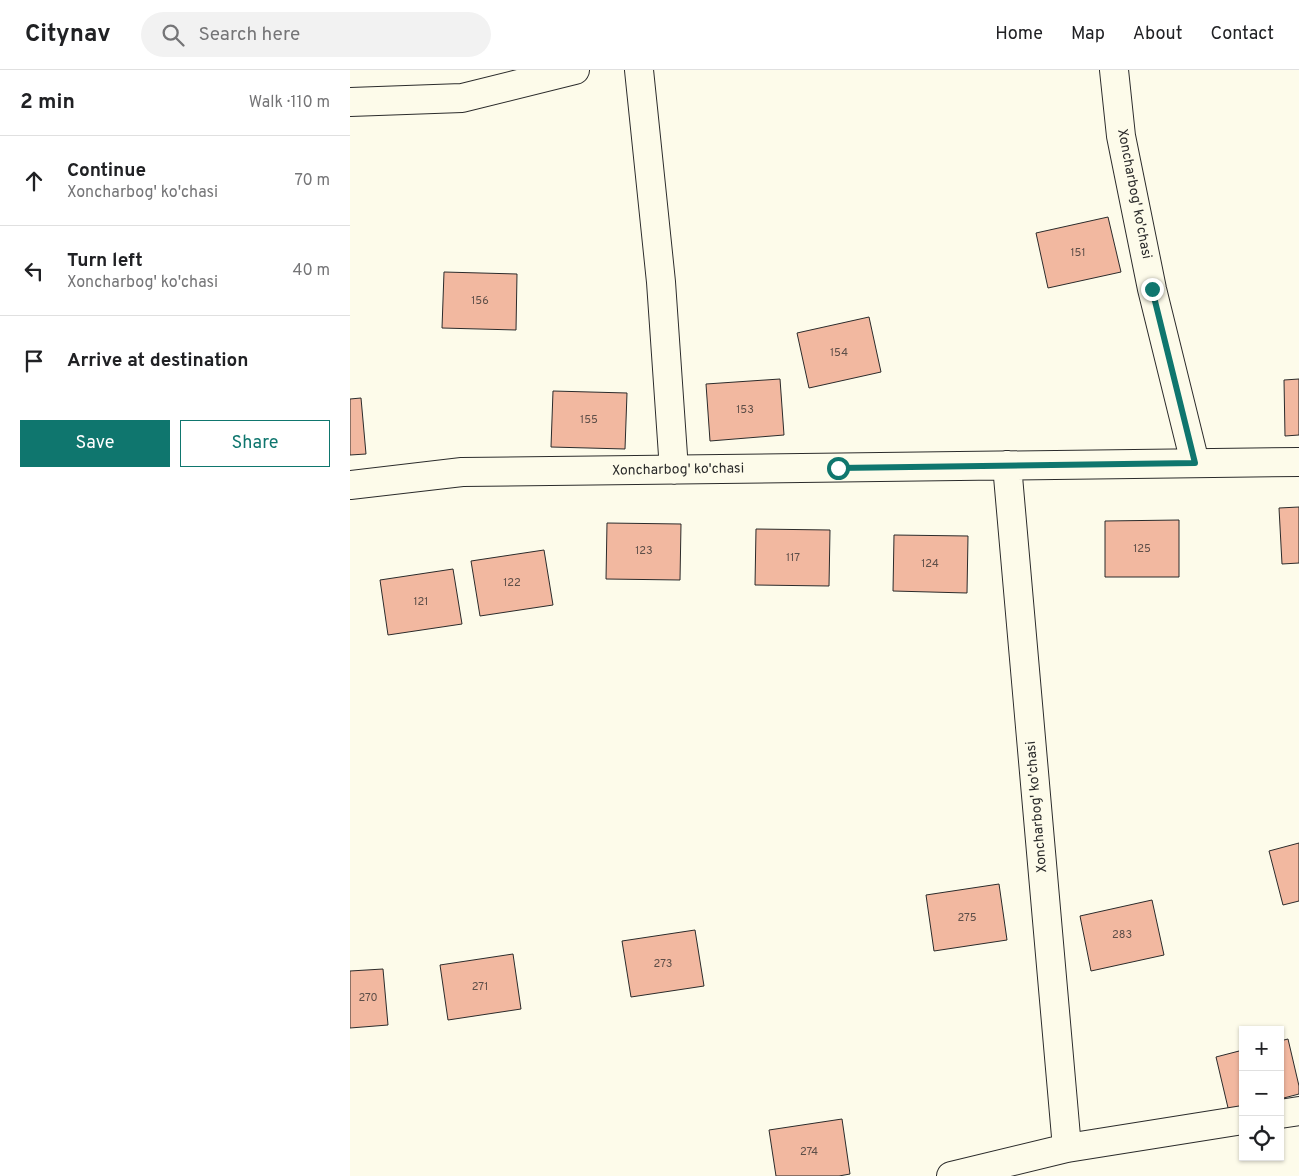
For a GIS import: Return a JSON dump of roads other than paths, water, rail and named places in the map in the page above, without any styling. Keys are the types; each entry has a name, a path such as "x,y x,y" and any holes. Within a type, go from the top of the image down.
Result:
{"street":[{"path":"350,102 462,98 575,70"},
{"path":"639,70 660,282 674,470"},
{"name":"Xoncharbog' ko'chasi","path":"1114,70 1121,136 1148,270 1195,463"},
{"name":"Xoncharbog' ko'chasi","path":"350,485 462,472 1299,462"},
{"name":"Xoncharbog' ko'chasi","path":"1007,465 1066,1148"},
{"path":"1284,1113 1299,1110"},
{"path":"950,1176 1066,1148 1239,1121"}]}
